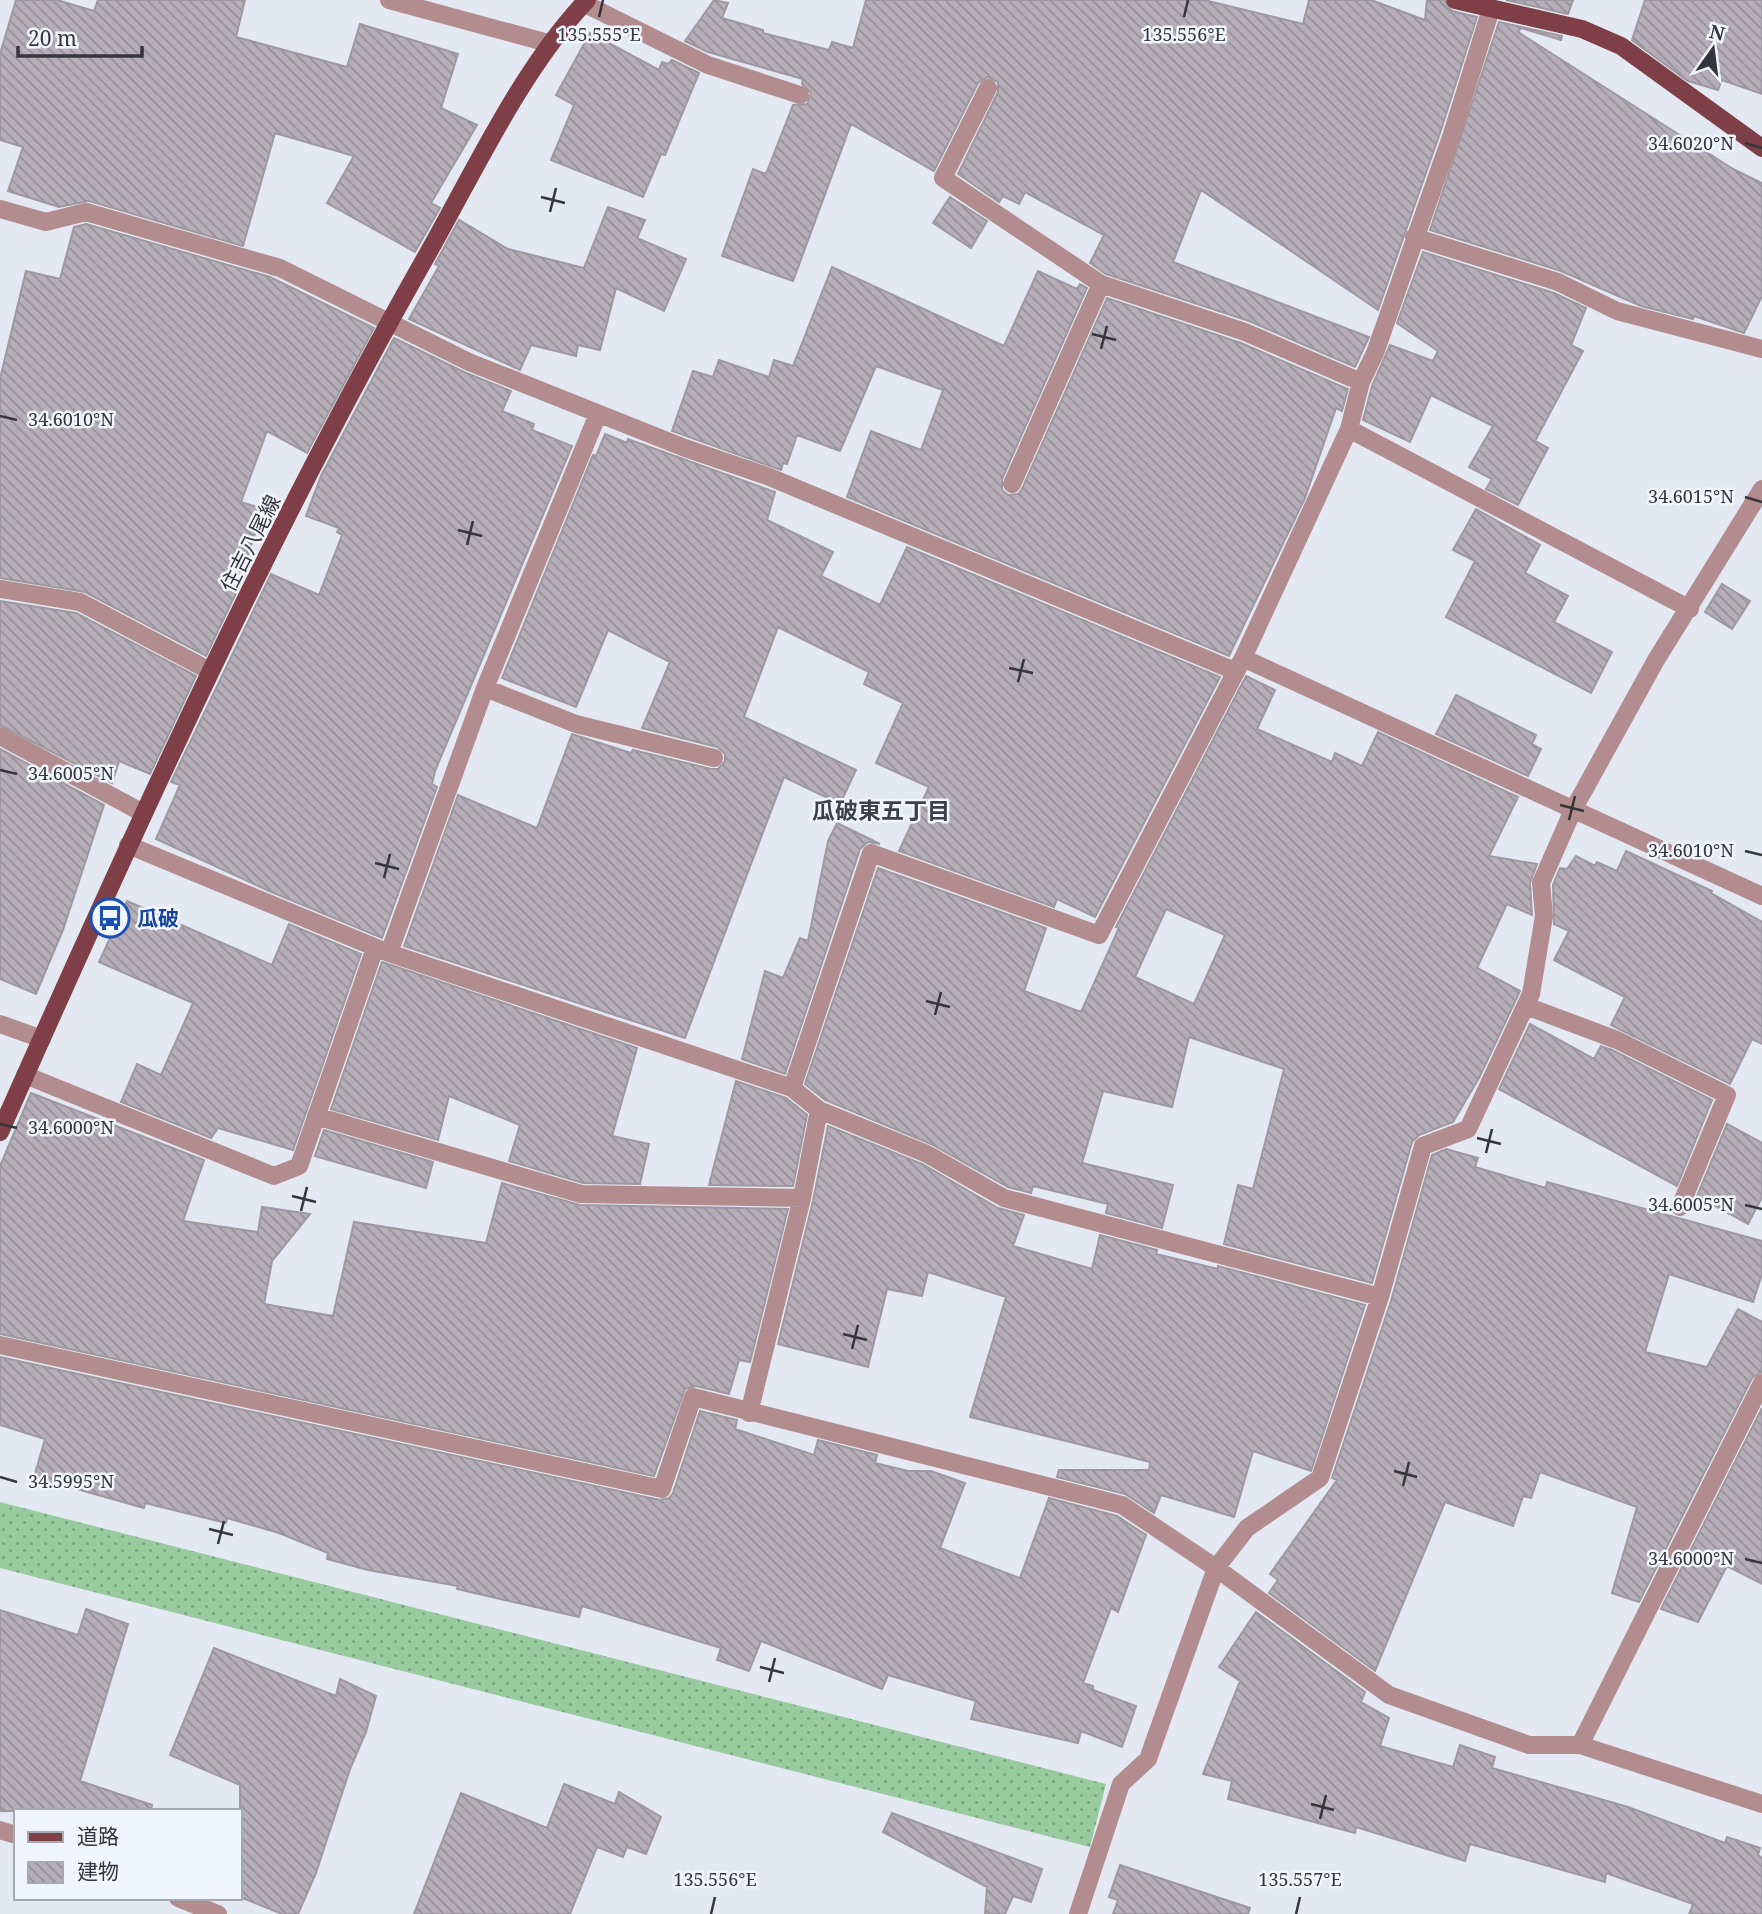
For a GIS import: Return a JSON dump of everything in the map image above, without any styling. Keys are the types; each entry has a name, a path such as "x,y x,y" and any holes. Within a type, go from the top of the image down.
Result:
{"main road":[{"path":"1455,0 1581,29 1621,46 1762,148"},
{"name":"住吉八尾線","path":"0,1132 128,845 210,671 387,324 548,43 585,2"}],"street":[{"path":"389,0 548,43"},
{"path":"585,2 708,65 800,95"},
{"path":"792,1088 871,853 1099,935 1239,665 1349,429 1361,382 1375,353 1452,134 1482,5"},
{"path":"988,89 943,178 1101,284 1245,332 1361,382"},
{"path":"0,209 46,222 86,212 280,268 387,324 469,362 598,414 767,476 1239,665 1573,810 1762,896"},
{"path":"1414,237 1558,282 1617,311 1762,349"},
{"path":"1012,484 1101,284"},
{"path":"25,1075 274,1175 299,1166 316,1116 485,688 598,414"},
{"path":"1349,429 1690,609"},
{"path":"1078,1914 1121,1784 1148,1759 1216,1568 1247,1528 1320,1478 1380,1297 1423,1146 1468,1129 1531,994 1544,916 1541,883 1573,810 1656,660 1762,489"},
{"path":"0,589 79,602 210,671"},
{"path":"485,688 576,724 713,758"},
{"path":"0,736 143,813"},
{"path":"128,845 382,950 792,1088 819,1110 927,1154 1003,1198 1380,1297"},
{"path":"1526,1006 1617,1040 1727,1095 1681,1207"},
{"path":"0,1024 42,1039"},
{"path":"749,1413 802,1198 819,1110"},
{"path":"316,1116 581,1194 802,1198"},
{"path":"0,1345 662,1489 693,1397 1122,1505 1216,1568 1389,1695 1529,1745 1580,1745 1762,1804"},
{"path":"1580,1745 1762,1383"},
{"path":"183,1900 218,1914"}],"green space":[{"path":"0,1502 1106,1784 1090,1847 0,1568"}],"building":[{"path":"16,0 57,0 94,11 98,0 245,0 236,37 347,67 360,24 458,54 441,108 477,125 431,203 440,208 415,252 327,203 354,156 275,133 243,246 89,201 59,207 8,191 23,147 0,140 0,54"},
{"path":"714,0 728,3 722,18 763,30 763,33 829,50 832,42 853,48 866,0 1204,0 1303,24 1309,0 1371,0 1425,20 1427,0 1444,0 1452,11 1477,17 1378,310 1201,190 1173,262 1369,337 1355,367 1249,321 1106,274 1090,263 1104,235 1025,192 1019,204 1003,196 999,202 958,174 998,92 998,82 988,77 978,83 934,171 851,124 793,281 722,256 753,169 766,174 793,105 807,104 811,93 802,84 803,79 708,52 685,41"},
{"path":"1506,0 1573,0 1568,14"},
{"path":"1645,0 1762,0 1762,94 1722,80 1718,90 1688,81 1632,40"},
{"path":"1499,22 1562,36 1561,40 1521,28 1518,32 1733,169 1762,183 1762,296 1744,333 1694,316 1693,319 1641,306 1561,271 1430,230"},
{"path":"590,33 659,70 662,62 668,64 672,60 699,73 665,155 661,154 643,197 551,160 574,105 556,95"},
{"path":"950,197 987,221 971,248 933,223"},
{"path":"608,207 645,220 637,238 686,259 664,311 616,288 600,350 578,345 576,356 531,345 520,370 409,319 439,266 435,264 459,220 508,249 584,268"},
{"path":"86,224 270,277 374,328 307,453 267,431 241,502 263,509 246,562 250,564 206,656 85,592 0,578 0,379 26,271 60,279 74,227"},
{"path":"1423,252 1554,293 1586,308 1571,345 1583,351 1535,441 1548,448 1518,505 1486,489 1492,479 1469,467 1493,426 1431,395 1410,442 1363,420 1372,386 1390,345 1433,361 1438,351 1397,323"},
{"path":"832,267 1004,346 1038,271 1077,289 1080,284 1087,288 1002,479 1002,490 1008,495 1018,494 1022,489 1107,298 1241,343 1348,389 1342,411 1336,408 1305,498 1229,656 847,497 871,431 921,450 943,390 876,366 840,451 797,435 787,464 783,463 781,470 672,431 693,371 713,377 719,360 769,377 774,360 793,366"},
{"path":"394,338 511,391 502,411 534,424 532,430 572,446 435,771 432,784 437,787 382,938 269,891 156,839 180,785 171,782 271,574 319,595 342,535 337,532 339,528 306,516 321,476"},
{"path":"605,434 627,443 628,439 775,492 767,520 833,552 821,576 880,605 907,547 1220,677 1095,917 1057,899 1054,907 899,851 929,787 876,763 903,703 864,684 869,672 778,627 744,717 856,770 840,804 784,777 685,1038 404,946 458,795 537,828 572,734 631,753 633,750 711,769 718,769 725,761 725,754 717,747 642,728 670,662 608,630 576,707 502,678 593,455 596,456"},
{"path":"1476,509 1540,545 1525,573 1568,596 1554,622 1612,652 1591,693 1446,617 1475,561 1453,550"},
{"path":"1722,584 1750,601 1732,629 1705,612"},
{"path":"0,601 76,613 196,676 150,774 119,761 112,783 0,725"},
{"path":"1246,676 1275,690 1257,729 1332,762 1335,753 1362,766 1378,732 1518,797 1489,856 1537,864 1530,883 1532,915 1507,904 1477,968 1520,991 1479,1078 1453,1122 1419,1135 1412,1142 1372,1283 1224,1244 1238,1185 1253,1189 1284,1069 1189,1037 1172,1107 1103,1091 1082,1163 1173,1185 1162,1228 1106,1213 1108,1204 1033,1186 1031,1193 1008,1187 931,1144 825,1100 805,1084 878,868 1046,928 1024,991 1081,1012 1119,928 1116,927","holes":["1166,909 1225,935 1194,1004 1135,977"]},
{"path":"1456,695 1536,735 1532,744 1541,749 1528,776 1436,734"},
{"path":"0,749 104,805 63,930 36,994 0,979"},
{"path":"837,823 880,844 868,842 860,849 785,1074 742,1059 765,971 783,978 800,938 808,941 828,841"},
{"path":"1626,851 1712,891 1711,893 1762,922 1762,1044 1752,1039 1730,1084 1611,1025 1625,997 1554,960 1569,931 1554,924 1553,885 1560,868 1567,869 1576,856 1595,866 1597,862 1617,871"},
{"path":"127,901 272,965 289,924 361,954 293,1150 218,1128 211,1138 121,1102 137,1064 161,1075 193,1003 99,962"},
{"path":"382,962 637,1048 612,1136 649,1144 640,1184 583,1183 509,1161 520,1125 449,1096 438,1140 331,1109"},
{"path":"1530,1024 1594,1059 1601,1046 1712,1100 1677,1186 1499,1089"},
{"path":"736,1081 786,1098 807,1115 793,1186 709,1185"},
{"path":"31,1093 204,1160 183,1221 258,1232 262,1207 310,1214 272,1261 264,1304 333,1316 354,1222 486,1243 502,1183 580,1205 788,1209 750,1362 739,1360 729,1394 696,1386 685,1389 654,1476 0,1334 0,1166"},
{"path":"1727,1124 1762,1143 1762,1197 1748,1224 1697,1196"},
{"path":"828,1126 922,1164 998,1208 1024,1215 1013,1246 1092,1269 1100,1235 1157,1250 1156,1254 1218,1269 1218,1266 1365,1305 1311,1471 1253,1451 1234,1517 1161,1495 1154,1513 1125,1494 1057,1477 1059,1470 1149,1470 1150,1462 970,1417 1006,1297 928,1272 922,1296 887,1289 868,1367 778,1344 813,1201"},
{"path":"324,1130 433,1162 426,1188 315,1156"},
{"path":"1446,1149 1478,1158 1475,1167 1546,1188 1547,1182 1762,1241 1762,1274 1753,1302 1669,1274 1645,1352 1707,1367 1738,1309 1762,1322 1762,1372 1752,1378 1639,1602 1612,1593 1637,1507 1540,1472 1531,1498 1523,1496 1513,1526 1445,1502 1375,1671 1269,1593 1278,1580 1270,1574 1337,1480 1332,1478 1391,1301 1432,1155"},
{"path":"0,1357 660,1500 669,1498 673,1493 700,1411 737,1420 735,1429 814,1455 818,1440 877,1455 875,1463 908,1471 931,1471 965,1483 940,1548 1020,1578 1049,1498 1117,1516 1146,1535 1118,1612 1111,1608 1083,1683 1093,1686 1093,1690 1136,1706 1122,1747 1081,1731 1078,1743 971,1719 976,1701 888,1675 882,1689 761,1641 749,1671 717,1660 721,1648 582,1606 579,1617 457,1589 458,1586 368,1570 327,1559 328,1553 279,1533 227,1518 226,1523 145,1503 144,1508 34,1477 45,1439 0,1425"},
{"path":"1762,1408 1762,1584 1727,1566 1698,1622 1661,1609"},
{"path":"86,1609 128,1624 80,1781 152,1805 151,1809 0,1811 0,1610 78,1635"},
{"path":"1256,1612 1365,1692 1361,1702 1389,1718 1380,1746 1453,1767 1460,1745 1495,1757 1492,1768 1628,1807 1725,1843 1727,1837 1760,1848 1758,1855 1762,1858 1762,1914 1689,1914 1693,1904 1606,1873 1605,1882 1470,1844 1465,1861 1356,1827 1355,1833 1228,1799 1232,1781 1203,1774 1240,1681 1219,1667"},
{"path":"214,1648 336,1696 340,1679 376,1696 316,1873 298,1914 282,1914 242,1898 240,1785 170,1755"},
{"path":"564,1784 615,1804 619,1792 661,1817 646,1854 627,1847 623,1857 597,1847 570,1914 414,1914 461,1793 547,1828"},
{"path":"892,1813 1042,1869 1031,1902 1013,1896 1005,1914 985,1914 987,1887 883,1832"},
{"path":"1120,1865 1250,1908 1248,1914 1113,1914 1118,1900 1109,1897"}],"place":[{"name":"瓜破","path":"110,918"}],"district":[{"name":"瓜破東五丁目","path":"881,810"}]}
